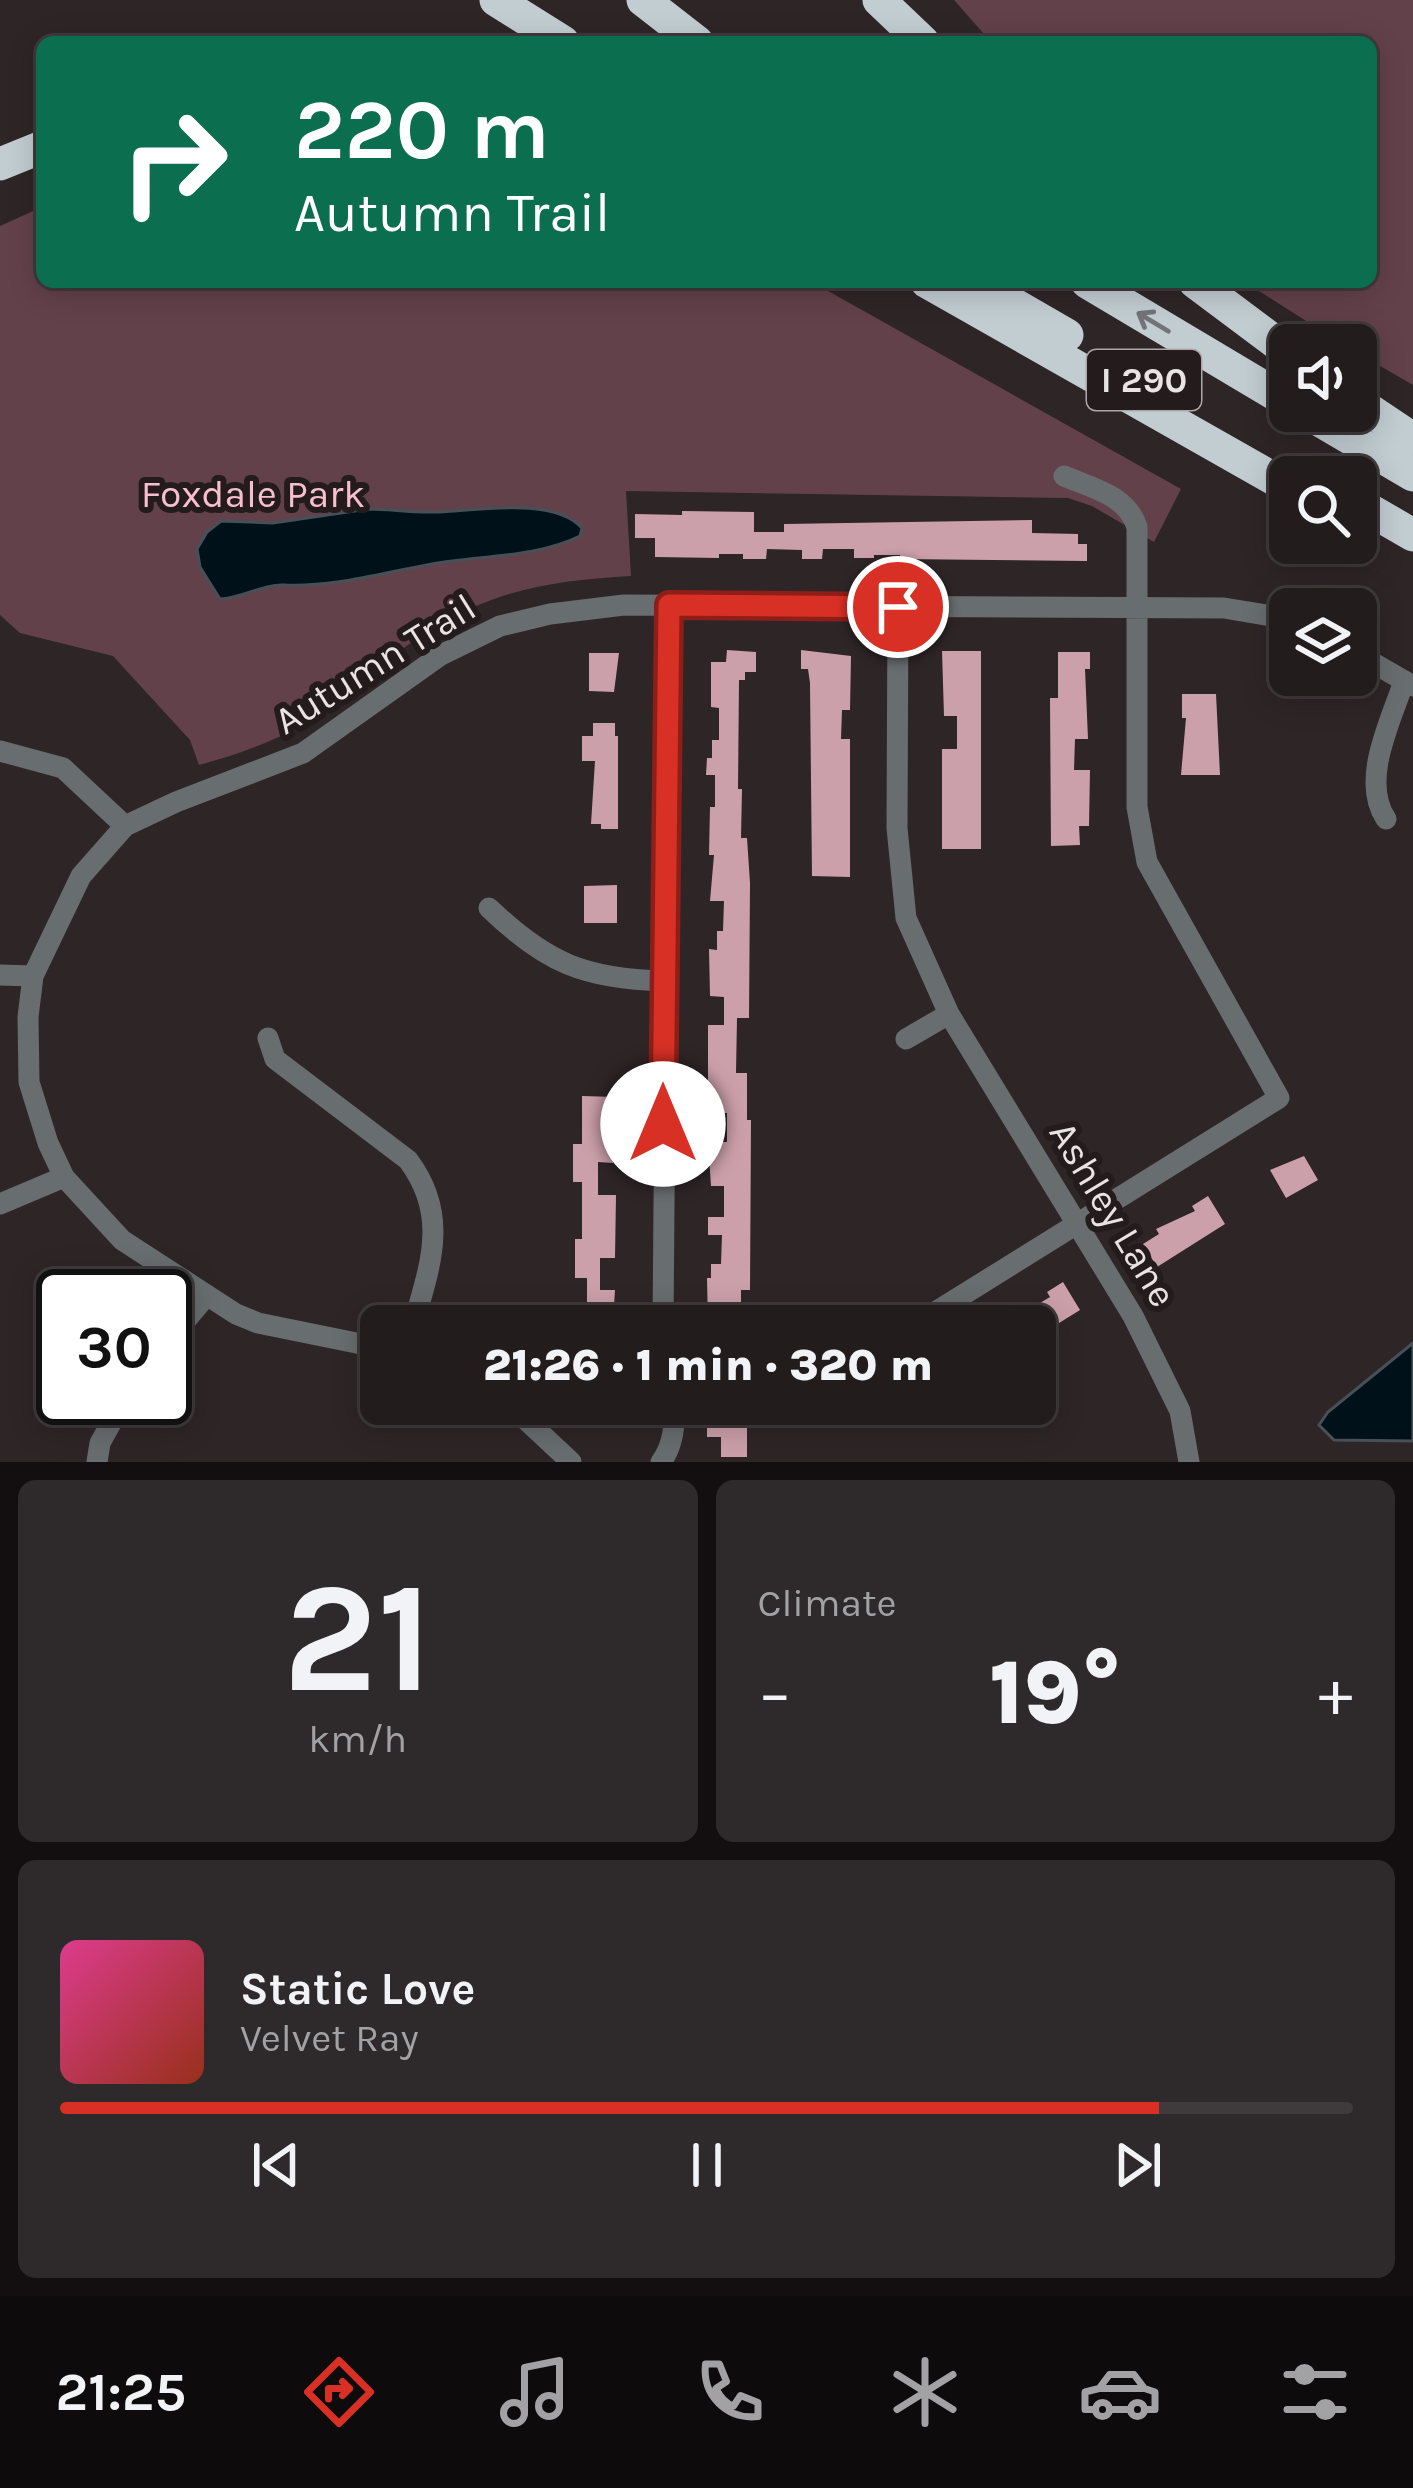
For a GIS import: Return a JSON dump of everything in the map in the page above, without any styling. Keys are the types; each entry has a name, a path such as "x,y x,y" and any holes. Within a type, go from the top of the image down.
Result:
{"highway":[{"path":"496,0 553,36"},
{"path":"643,0 689,36"},
{"path":"879,0 916,36"},
{"path":"0,164 36,149"},
{"path":"938,288 1269,476"},
{"name":"I 290","path":"985,288 1276,456"},
{"name":"I 290","path":"1097,288 1269,390"},
{"path":"1203,288 1269,337"},
{"path":"1377,415 1413,439"},
{"path":"1339,432 1413,476"},
{"path":"1377,514 1413,535"},
{"path":"1377,537 1413,557"}],"street":[{"path":"946,1305 1279,1099 1147,862 1137,807 1137,527 1133,512 1118,499 1064,476"},
{"path":"663,1305 669,605"},
{"name":"Autumn Trail","path":"33,976 81,875 125,826 303,753 441,655 500,626 570,610 669,605 1224,608 1269,616"},
{"name":"Ashley Lane","path":"898,607 897,828 906,918 949,1014 1118,1286 1180,1411 1189,1462"},
{"path":"1377,666 1408,684 1377,762 1378,807 1386,818"},
{"path":"0,752 63,768 125,826"},
{"path":"489,908 516,934 559,962 614,980 664,981"},
{"path":"0,975 33,976 29,1082 48,1143 64,1177 122,1240 258,1323 360,1344"},
{"path":"906,1039 949,1014"},
{"path":"268,1038 275,1059 408,1160 416,1172 430,1200 436,1245 419,1305"},
{"path":"0,1204 64,1177"},
{"path":"192,1313 207,1295"},
{"path":"98,1462 100,1443 110,1425"},
{"path":"531,1425 571,1462"},
{"path":"661,1462 668,1453 674,1425"}],"green space":[{"path":"954,0 1413,0 1413,385 1377,364 1377,324 1311,324 1254,288 1377,288 1377,36 986,36"},
{"name":"Foxdale Park","path":"36,210 36,288 823,288 1181,489 1154,542 1092,506 1068,498 626,491 631,576 544,585 479,605 408,645 310,720 264,743 199,765 190,740 113,656 20,633 0,615 0,226"}],"shaded area":[{"path":"368,509 533,509 569,518 582,528 580,536 526,552 340,582 276,585 220,599 200,567 197,549 221,521 273,523"},
{"path":"1413,1343 1413,1441 1334,1440 1319,1425 1328,1412"}],"building":[{"path":"682,511 754,512 754,532 784,532 784,524 1032,520 1032,533 1078,534 1078,544 1087,544 1087,561 854,558 854,549 823,549 822,559 802,559 802,550 767,549 766,559 743,559 743,554 655,557 655,538 635,538 635,514 682,515"},
{"path":"727,650 756,652 756,672 745,672 745,680 739,680 738,789 742,789 741,838 747,838 750,883 749,1018 737,1018 736,1073 747,1073 747,1120 751,1120 750,1290 741,1290 741,1305 708,1305 707,1278 711,1278 711,1264 721,1264 722,1235 708,1235 708,1217 724,1217 724,1186 711,1186 708,1142 727,1142 727,1113 708,1113 708,1025 724,1025 724,997 710,996 709,949 717,950 717,931 723,931 724,901 710,901 714,855 709,855 710,807 715,807 715,775 706,775 712,740 719,740 719,708 711,707 711,662 726,662"},
{"path":"801,650 851,656 850,710 842,710 841,739 850,739 850,877 812,876 810,683 808,669 801,669"},
{"path":"942,651 981,651 981,849 942,849 942,749 957,749 957,716 944,716"},
{"path":"1058,652 1090,652 1090,669 1085,669 1088,739 1075,739 1074,770 1090,770 1089,826 1079,826 1080,845 1051,846 1050,698 1058,698"},
{"path":"589,653 619,653 614,692 589,691"},
{"path":"1182,694 1216,694 1220,775 1181,775 1186,718 1182,718"},
{"path":"593,723 615,723 618,829 591,824 595,761 582,761 582,736 593,736"},
{"path":"617,885 617,923 584,923 584,886"},
{"path":"582,1096 616,1097 613,1163 598,1162 598,1195 616,1195 615,1258 600,1258 600,1290 615,1290 614,1305 587,1305 587,1278 575,1278 575,1239 582,1239 582,1182 573,1182 573,1144 582,1144"},
{"path":"1304,1156 1318,1180 1286,1198 1270,1170"},
{"path":"1208,1196 1225,1224 1157,1267 1143,1244 1159,1234 1156,1229 1195,1211 1192,1206"},
{"path":"1063,1282 1080,1310 1056,1325 1056,1305 1037,1305 1050,1297 1047,1292"},
{"path":"707,1425 747,1425 747,1457 721,1457 721,1437 707,1437"}],"route":[{"path":"663,1124 669,605 898,607"}]}
